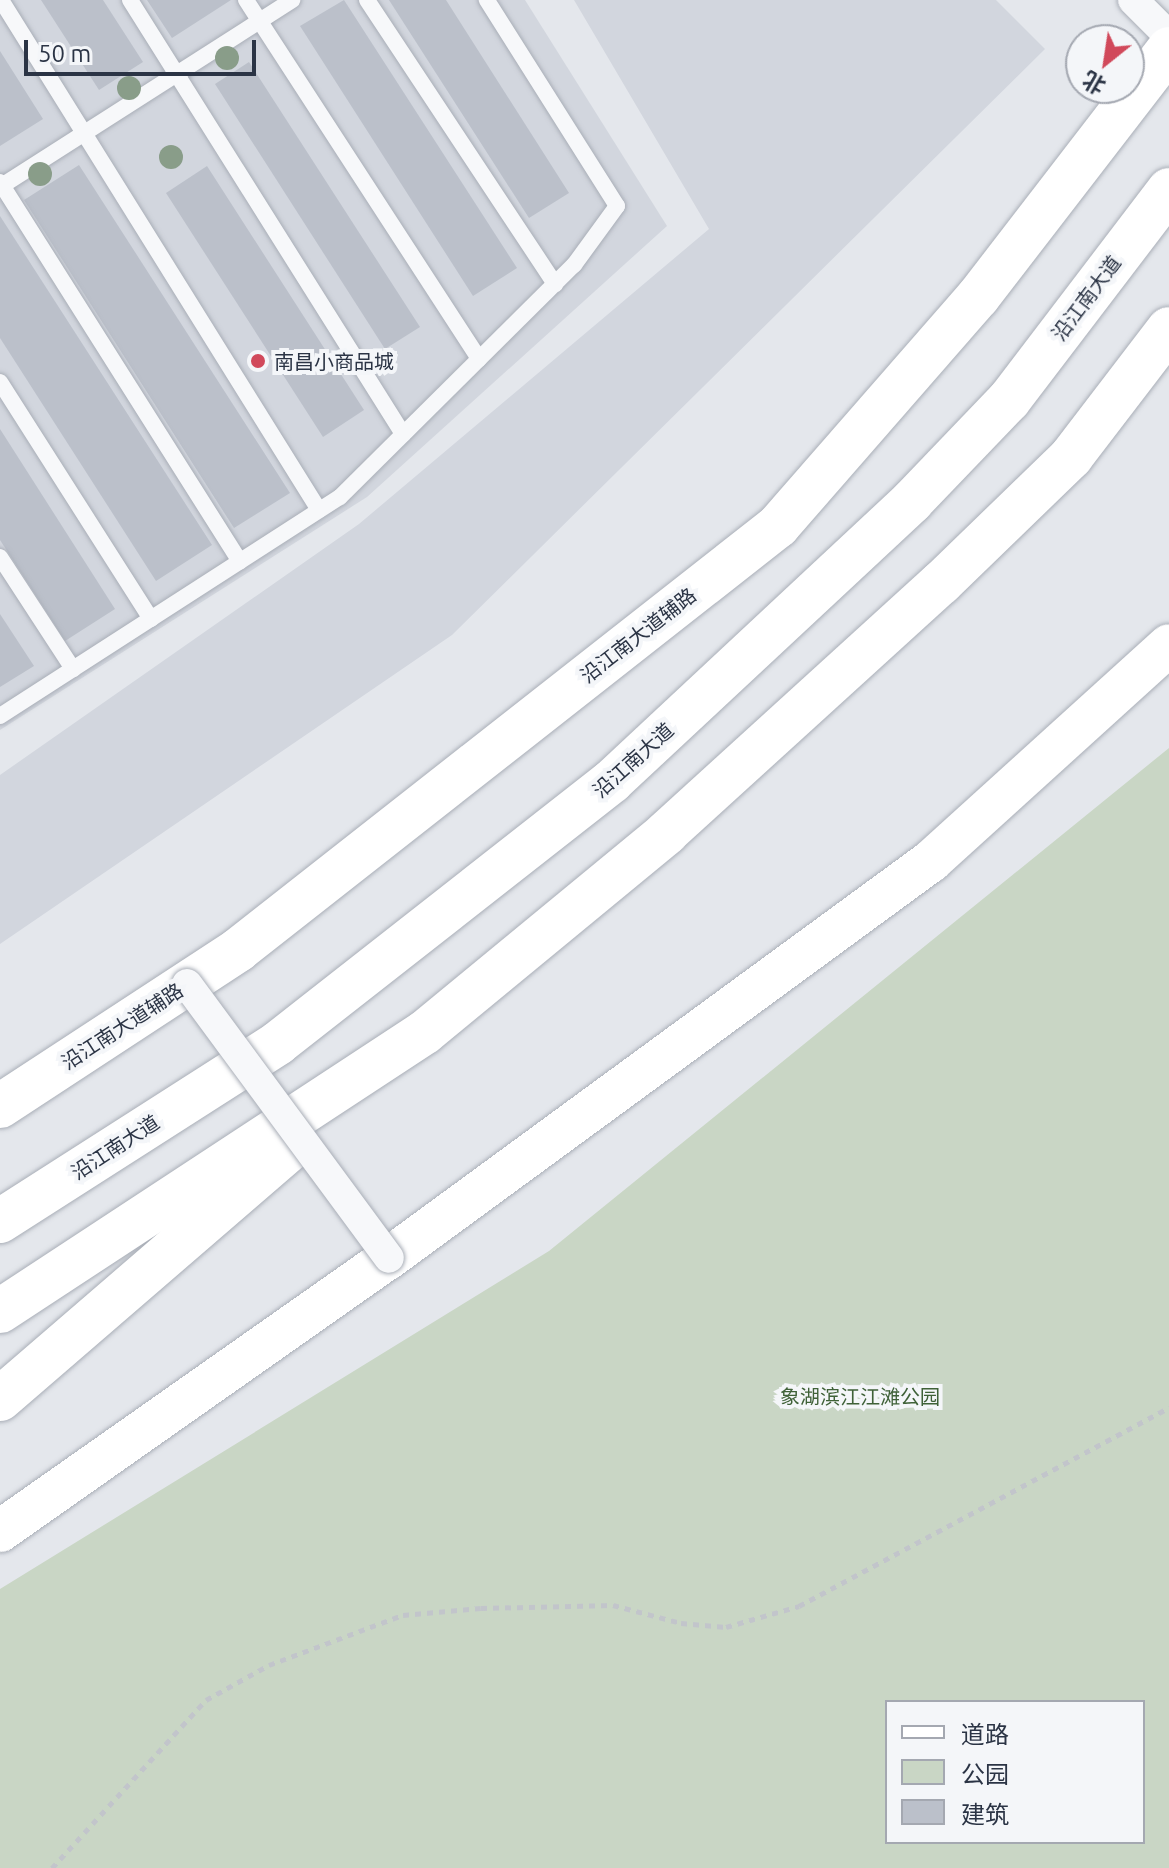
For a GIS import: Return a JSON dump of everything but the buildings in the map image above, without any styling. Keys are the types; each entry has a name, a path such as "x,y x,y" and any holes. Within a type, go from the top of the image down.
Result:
{"main road":[{"name":"沿江南大道辅路","path":"0,1106 238,950 778,526 978,297 1169,49"},
{"name":"沿江南大道","path":"0,1221 278,1043 612,781 912,501 1009,400 1169,190"},
{"path":"0,1399 425,1032 666,833 941,583 1071,457 1169,329"},
{"path":"0,1531 389,1258 931,861 1169,645"},
{"path":"0,1311 425,1032"}],"street":[{"path":"1133,0 1169,36"},
{"path":"187,984 389,1258"}],"lane":[{"path":"1,0 319,510"},
{"path":"130,0 403,434"},
{"path":"246,0 479,359"},
{"path":"240,561 1,185 292,0"},
{"path":"367,0 555,284"},
{"path":"0,716 340,497 555,284 617,206 487,0"},
{"path":"0,382 151,619"},
{"path":"0,557 73,669"}],"path":[{"path":"52,1868 206,1700 269,1665 403,1615 481,1608 613,1605 681,1623 726,1627 799,1606 1169,1408"}],"shaded area":[{"name":"南昌小商品城","path":"0,0 525,0 667,226 367,497 0,730"},
{"path":"574,0 996,0 1045,49 452,635 0,944 0,775 359,524 709,229"}],"green space":[{"name":"象湖滨江江滩公园","path":"1169,748 1169,1868 0,1868 0,1589 549,1251"}],"place":[{"name":"南昌小商品城","path":"258,361"}]}
